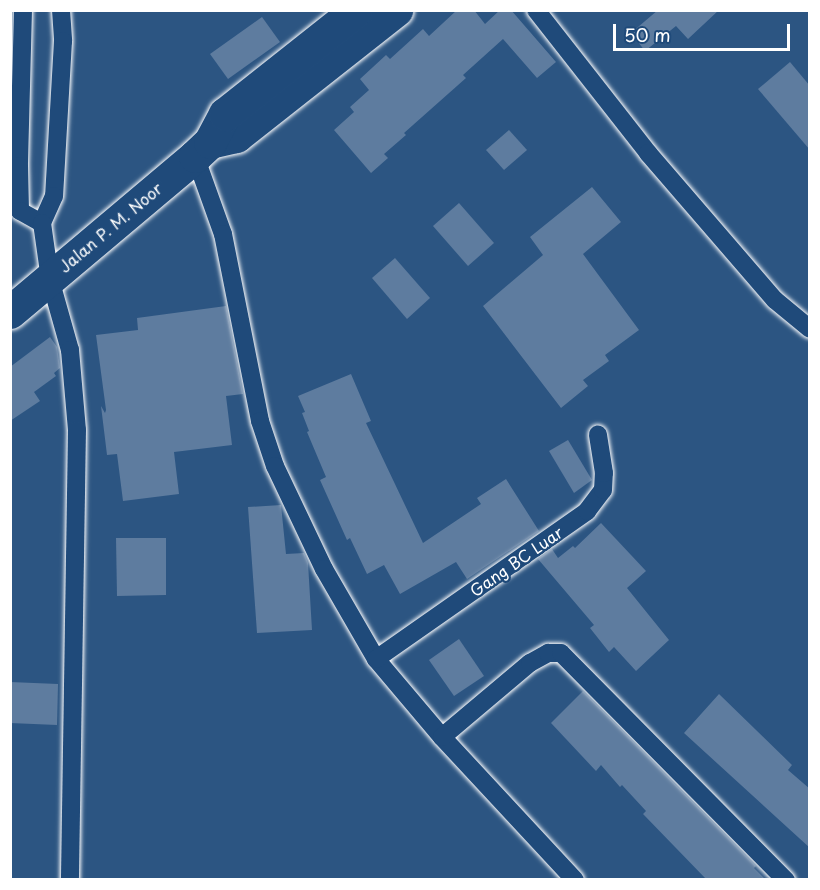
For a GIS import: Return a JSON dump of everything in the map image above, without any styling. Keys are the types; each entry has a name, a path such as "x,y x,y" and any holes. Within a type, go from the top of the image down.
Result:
{"highway":[{"name":"Jalan P. M. Noor","path":"10,312 202,149 225,114 356,10"},
{"name":"Jalan P. M. Noor","path":"202,149 236,135 396,10"}],"street":[{"path":"23,10 20,211 42,223"},
{"path":"61,10 63,41 54,196 42,223 50,279 70,350 77,430 70,879"},
{"path":"536,10 648,153 775,300 794,319 810,329"},
{"path":"202,149 223,234 260,421 275,466 324,569 376,659 442,737 575,879"},
{"name":"Gang BC Luar","path":"376,659 587,511 603,490 604,473 598,434"},
{"path":"442,737 530,663 548,653 561,653 786,879"}],"building":[{"path":"457,10 474,10 485,24 500,10 511,10 556,62 537,78 503,39 463,75 466,78 404,133 406,135 384,154 388,158 371,173 334,130 354,112 350,107 369,90 360,79 386,55 390,59 423,29 429,36"},
{"path":"658,10 719,10 688,39 676,26 645,51 631,33"},
{"path":"262,17 280,42 228,79 210,54"},
{"path":"790,62 810,86 810,150 758,89"},
{"path":"509,130 527,150 504,170 486,150"},
{"path":"592,187 621,222 583,254 639,330 605,355 609,361 583,380 588,386 561,408 483,306 543,255 530,237"},
{"path":"459,203 494,243 468,266 433,226"},
{"path":"395,258 430,298 407,319 372,278"},
{"path":"226,306 243,394 226,396 232,445 174,452 179,494 123,501 117,454 107,455 101,406 105,413 106,410 96,335 138,330 137,318"},
{"path":"50,337 57,347 60,368 54,373 56,376 34,392 40,401 10,421 10,367"},
{"path":"351,374 371,421 366,423 423,543 481,504 477,498 506,479 539,531 467,579 456,562 400,594 384,565 367,574 350,538 347,540 320,480 326,477 307,432 309,431 302,413 305,412 298,396"},
{"path":"568,440 592,480 574,493 549,451"},
{"path":"281,505 286,554 304,553 308,563 312,630 257,633 248,507"},
{"path":"601,523 646,571 627,588 669,640 636,671 614,647 609,652 590,628 594,625 538,559 552,549 558,558 573,546 575,548"},
{"path":"116,538 166,538 166,595 117,596"},
{"path":"459,639 484,676 454,696 429,660"},
{"path":"10,682 58,684 57,725 10,723"},
{"path":"583,691 756,866 754,868 765,879 706,879 643,814 646,811 622,785 620,787 601,765 596,771 551,723"},
{"path":"719,694 792,765 788,770 810,789 810,848 684,733"}]}
